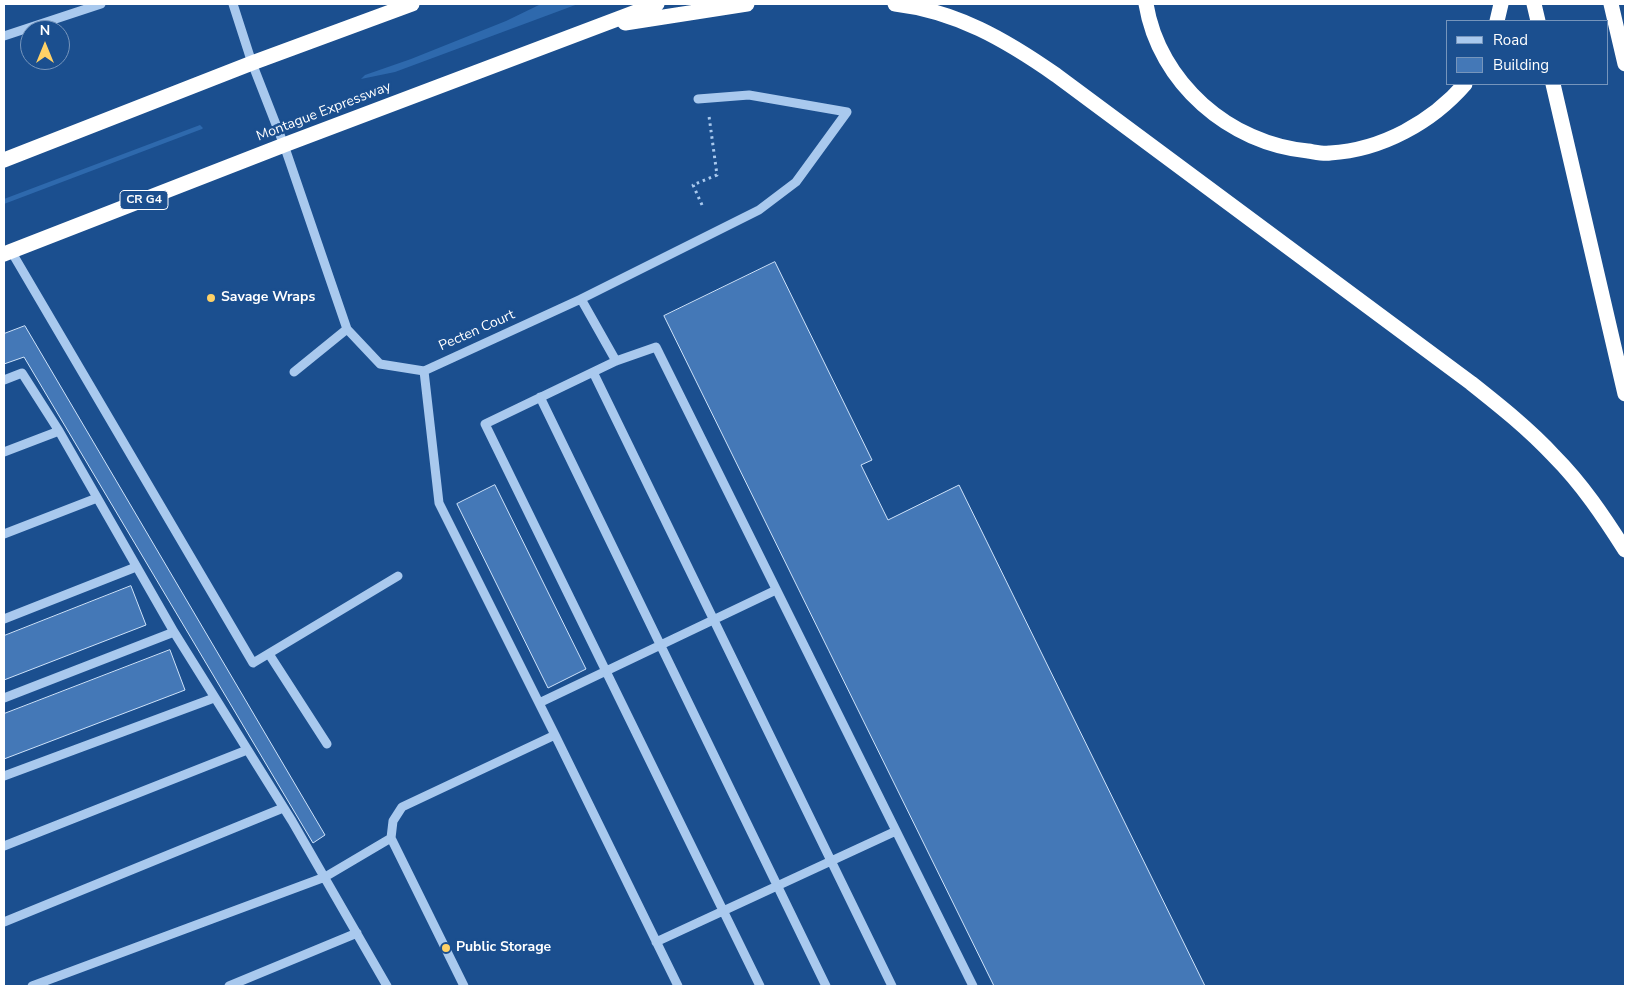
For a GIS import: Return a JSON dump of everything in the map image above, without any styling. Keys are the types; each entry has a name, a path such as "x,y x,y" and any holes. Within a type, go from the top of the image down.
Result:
{"highway":[{"path":"4,160 252,63 412,4"},
{"name":"Montague Expressway","path":"7,253 284,145 657,4"},
{"path":"594,28 747,4"},
{"path":"895,4 940,13 980,28 1016,47 1056,74 1463,377 1517,420 1555,456 1582,486 1625,550"},
{"path":"1146,4 1148,17 1160,48 1178,79 1200,103 1227,124 1242,132 1258,140 1291,150 1330,153 1364,148 1396,136 1427,119 1453,98 1464,85"},
{"path":"1497,20 1500,4"},
{"path":"1534,4 1538,20"},
{"path":"1611,4 1625,64"},
{"path":"1553,85 1625,394"}],"street":[{"path":"4,36 101,4"},
{"path":"233,4 252,63 284,145 347,329 380,364 424,370 439,503 540,703 678,986"},
{"name":"Pecten Court","path":"424,370 581,299 759,210 796,182 847,112 749,95 702,98"},
{"path":"7,253 253,663 398,576"},
{"path":"581,299 616,361"},
{"path":"294,372 347,329"},
{"path":"760,986 485,424 616,361 656,347 973,986"},
{"path":"593,372 892,986"},
{"path":"4,380 22,373 59,431 174,632 325,877 388,986"},
{"path":"540,397 826,986"},
{"path":"4,452 59,431"},
{"path":"4,534 97,498"},
{"path":"4,619 136,567"},
{"path":"540,703 776,590"},
{"path":"4,698 174,632"},
{"path":"269,654 327,744"},
{"path":"4,776 214,698"},
{"path":"464,986 391,838 393,821 402,806 555,735"},
{"path":"4,846 247,750"},
{"path":"4,922 283,808"},
{"path":"656,942 896,831"},
{"path":"32,986 325,877 391,838"},
{"path":"229,986 357,933"}],"path":[{"path":"702,98 717,175 693,185 702,205"}],"shaded area":[{"path":"541,4 578,4 395,72 361,79 365,75 411,59 506,21"},
{"path":"200,125 202,129 4,204 4,199"}],"building":[{"path":"775,262 872,460 861,465 888,520 959,485 1205,986 994,986 664,316"},
{"path":"25,326 325,835 313,843 24,357 4,364 4,334"},
{"path":"495,485 586,669 548,688 457,504"},
{"path":"131,586 146,625 4,680 4,636"},
{"path":"170,650 185,690 4,759 4,714"}],"place":[{"name":"Savage Wraps","path":"211,298"},
{"name":"Public Storage","path":"446,948"}]}
